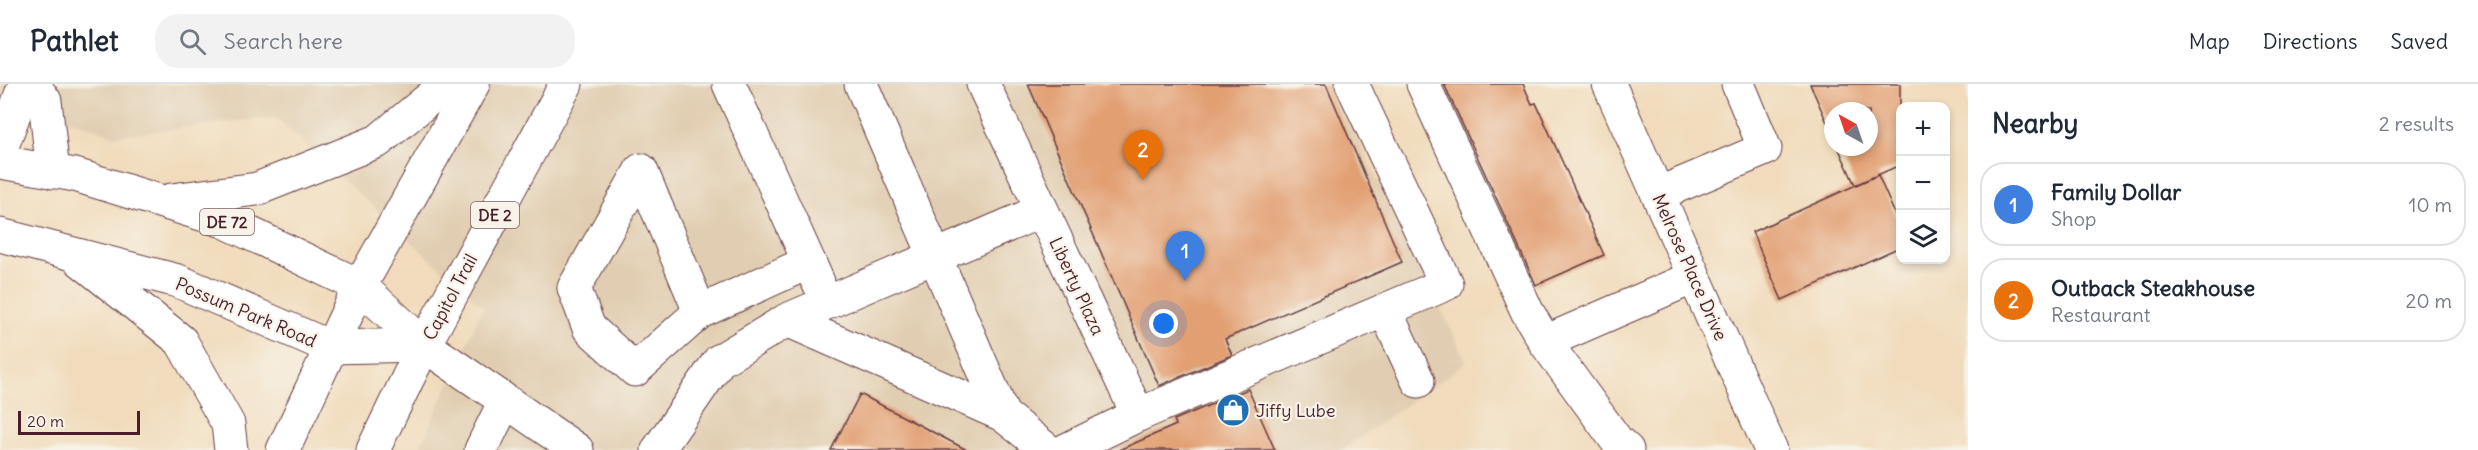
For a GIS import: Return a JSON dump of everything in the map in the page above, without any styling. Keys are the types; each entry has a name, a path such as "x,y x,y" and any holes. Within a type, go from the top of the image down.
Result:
{"main road":[{"path":"0,152 25,84"},
{"path":"33,84 45,101 53,172"},
{"path":"160,202 257,189 378,141 447,84"},
{"path":"284,450 360,286 473,84"},
{"name":"Capitol Trail","path":"373,450 424,345 566,84"},
{"path":"729,84 828,303"},
{"path":"861,84 1003,415"},
{"name":"Liberty Plaza","path":"982,84 1138,416"},
{"path":"1066,450 1138,416 1446,284 1352,84"},
{"path":"1423,84 1527,311 1545,342 1617,441 1627,450"},
{"name":"Melrose Place Drive","path":"1609,84 1694,277 1765,449"},
{"path":"1658,194 1765,149 1738,84"},
{"name":"DE 72","path":"0,162 75,176 224,221 360,286 424,345"},
{"path":"700,312 641,170 574,288 589,328 635,370 700,312 810,262"},
{"path":"658,450 719,361 787,320 1041,211"},
{"name":"Possum Park Road","path":"0,235 178,281 330,347 424,345"},
{"path":"71,253 181,341 228,424 231,450"},
{"path":"1545,342 1694,277"},
{"path":"1385,310 1418,381"},
{"path":"787,320 1003,415 1047,450"},
{"path":"424,345 577,450"},
{"path":"481,450 505,401"}],"shaded area":[{"path":"0,84 1330,84 1467,362 1342,450 419,450 483,307 275,117 115,136 0,96"}],"building":[{"path":"1028,84 1326,84 1402,262 1225,339 1232,355 1159,386"},
{"path":"1444,84 1523,84 1532,104 1536,103 1604,255 1536,285"},
{"path":"1810,84 1900,84 1900,102 1896,102 1896,167 1855,185 1842,156 1878,156 1878,102 1824,102 1824,116"},
{"path":"1878,175 1896,217 1896,249 1782,300 1752,232"},
{"name":"Jiffy Lube","path":"1248,389 1275,450 1119,450 1176,425 1174,420"},
{"path":"860,394 967,450 831,450"}],"place":[{"name":"Outback Steakhouse","path":"1143,180"},
{"name":"Family Dollar","path":"1185,281"},
{"name":"Jiffy Lube","path":"1233,410"}]}
